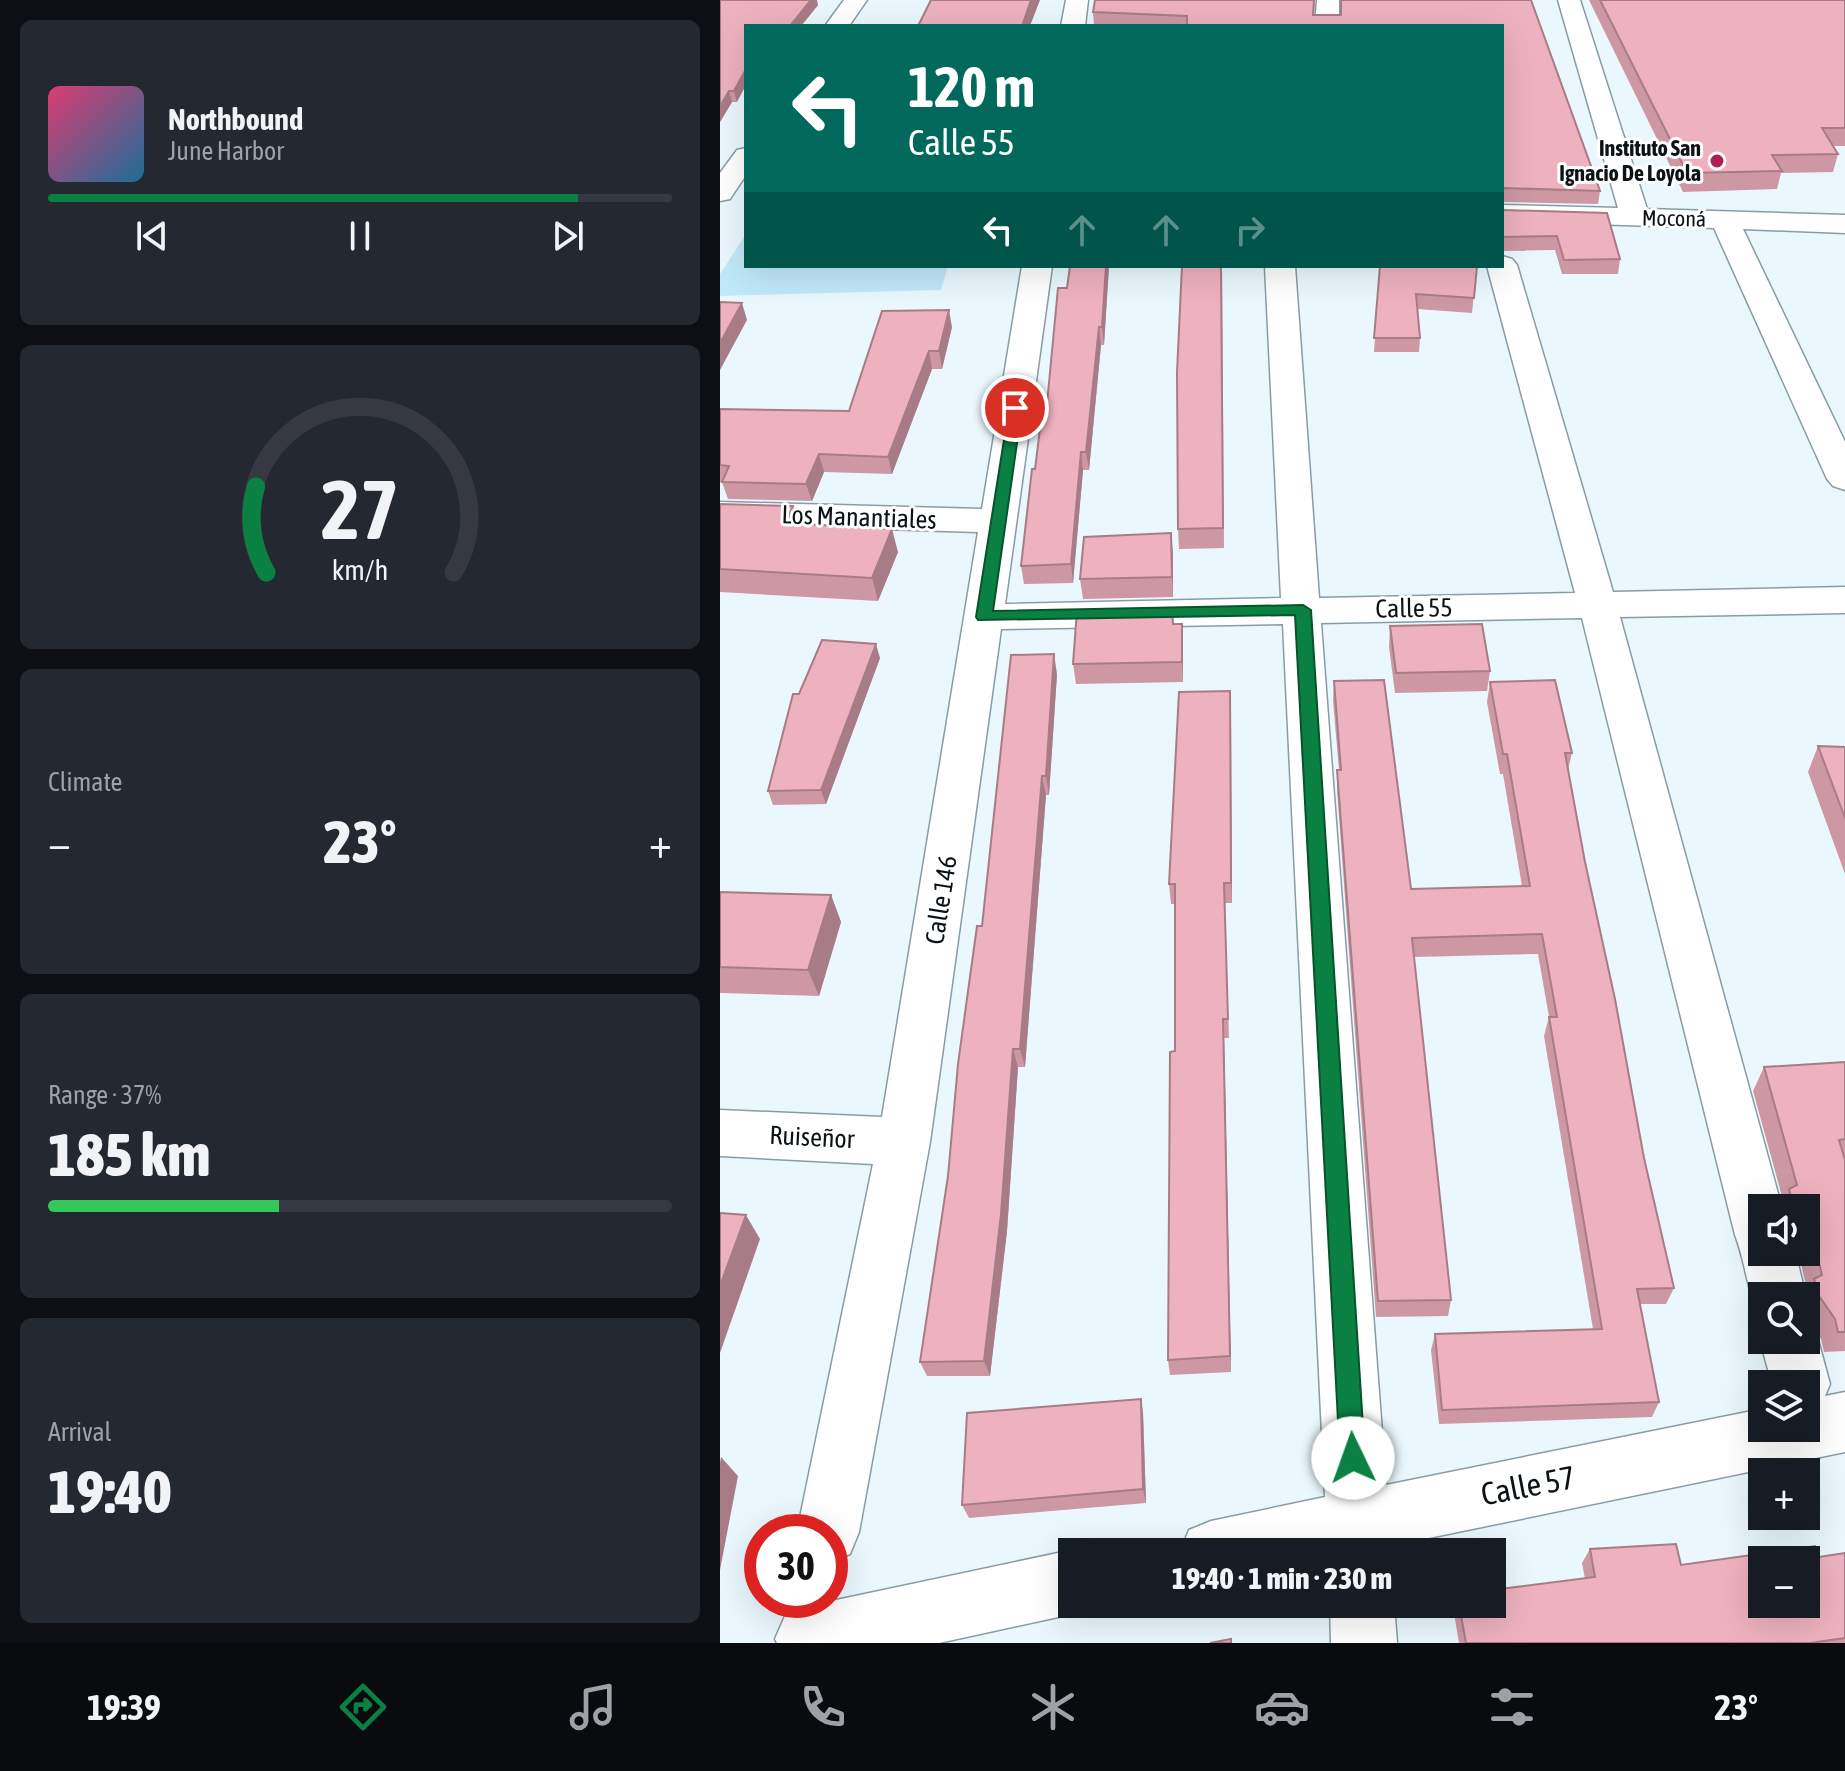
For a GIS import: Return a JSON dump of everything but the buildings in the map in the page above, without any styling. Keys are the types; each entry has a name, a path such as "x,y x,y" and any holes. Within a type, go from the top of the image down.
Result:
{"street":[{"path":"838,24 856,0"},
{"path":"1073,24 1077,0"},
{"path":"1327,24 1328,0"},
{"path":"1569,0 1635,217"},
{"path":"720,192 744,159"},
{"path":"720,192 744,193"},
{"name":"Moconá","path":"1504,213 1845,224"},
{"path":"1724,219 1845,479"},
{"name":"Calle 146","path":"832,1514 904,1142 1037,268"},
{"path":"1280,268 1358,1536"},
{"path":"1503,268 1598,605 1751,1194"},
{"name":"Los Manantiales","path":"720,513 998,521"},
{"name":"Calle 55","path":"984,617 1845,600"},
{"name":"Ruiseñor","path":"720,1133 904,1142"},
{"name":"Calle 57","path":"1358,1536 1748,1429"},
{"path":"810,1627 1058,1584"},
{"path":"1363,1618 1364,1643"}],"shaded area":[{"path":"744,237 744,268 947,268 941,290 720,296 720,274"}],"place":[{"name":"Instituto San Ignacio De Loyola","path":"1717,161"}],"route":[{"path":"1015,408 984,617 1303,610 1353,1458"}]}
